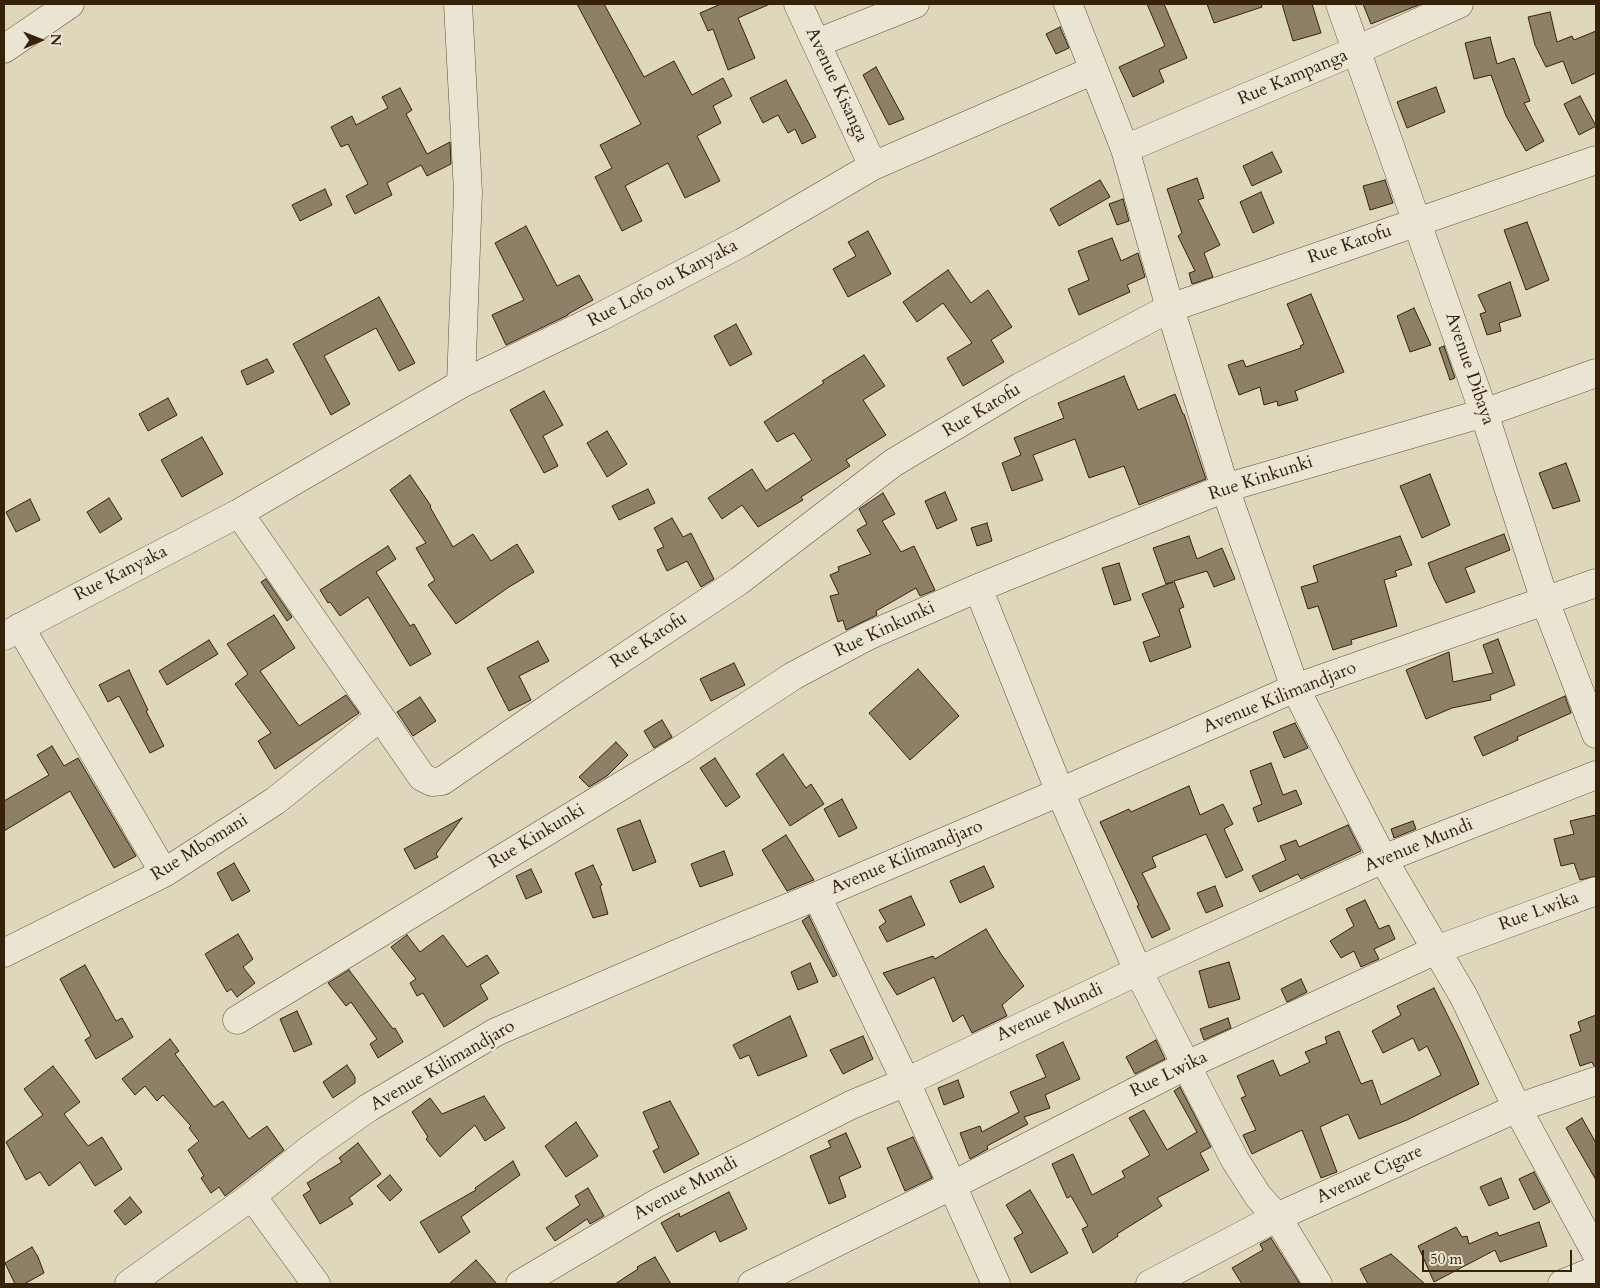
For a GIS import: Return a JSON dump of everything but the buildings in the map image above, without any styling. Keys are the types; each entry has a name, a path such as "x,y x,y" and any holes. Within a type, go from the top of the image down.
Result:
{"street":[{"path":"4,49 70,4"},
{"path":"458,4 468,192 461,384"},
{"name":"Avenue Kisanga","path":"798,4 873,166"},
{"path":"817,43 916,4"},
{"path":"1068,4 1125,148 1170,308 1225,488 1295,688 1383,860 1464,997 1516,1108 1596,1252"},
{"name":"Avenue Dibaya","path":"1340,4 1484,413 1545,601 1596,734"},
{"name":"Rue Kampanga","path":"1125,148 1357,50 1459,4"},
{"name":"Rue Lofo ou Kanyaka","path":"239,514 461,384 600,317 742,242 873,166 1094,70"},
{"name":"Rue Katofu","path":"380,717 422,777 432,782 442,781 739,581 893,463 1020,387 1170,308 1596,160"},
{"name":"Rue Kinkunki","path":"236,1020 682,748 793,676 868,636 978,588 1225,488 1484,413 1596,373"},
{"path":"239,514 380,717"},
{"name":"Rue Kanyaka","path":"12,631 239,514"},
{"name":"Avenue Kilimandjaro","path":"130,1284 252,1196 310,1149 368,1108 496,1032 1060,792 1295,688 1596,583"},
{"path":"978,588 1060,792 1138,972 1235,1160 1258,1196 1277,1217 1318,1284"},
{"path":"12,631 164,872"},
{"name":"Rue Mbomani","path":"4,953 164,872 275,801 380,717"},
{"name":"Avenue Mundi","path":"520,1284 657,1202 851,1104 906,1082 1138,972 1383,860 1596,775"},
{"name":"Rue Lwika","path":"752,1284 951,1186 1186,1066 1436,950 1596,891"},
{"path":"817,896 906,1082 996,1284"},
{"name":"Avenue Cigare","path":"1150,1284 1277,1217 1516,1108 1596,1081"},
{"path":"252,1196 316,1284"},
{"path":"1562,1284 1596,1270"}]}
